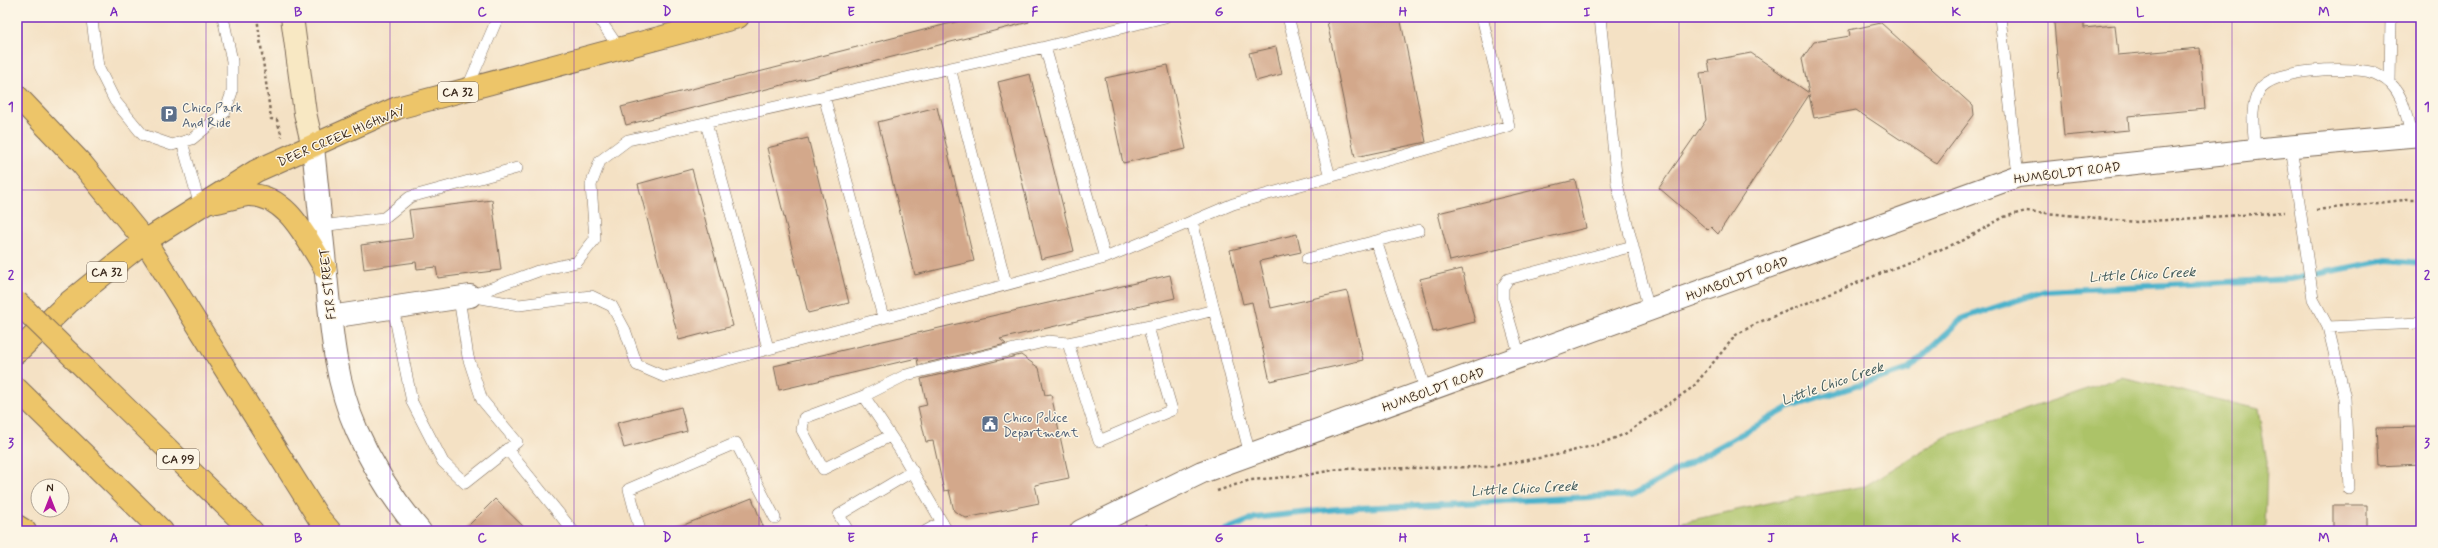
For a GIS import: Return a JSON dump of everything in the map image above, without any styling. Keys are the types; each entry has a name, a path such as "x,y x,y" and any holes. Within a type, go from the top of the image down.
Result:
{"main road":[{"name":"DEER CREEK HIGHWAY","path":"145,241 256,171 313,147 397,108 738,17"},
{"path":"17,96 82,164 145,241 318,517 330,531"},
{"path":"200,206 248,195 270,199 290,216 325,268"},
{"name":"CA 32","path":"17,352 68,303 145,241"},
{"name":"CA 99","path":"17,302 252,531"},
{"path":"17,389 162,531"},
{"path":"17,526 25,531"}],"street":[{"name":"FIR STREET","path":"292,17 305,114 313,147 330,317 333,342 341,381 357,430 375,467 402,510 420,531"},
{"name":"HUMBOLDT ROAD","path":"1081,531 1202,472 2018,176 2291,146 2416,135"},
{"path":"330,317 465,297"}],"lane":[{"path":"96,17 92,20 98,67 115,100 143,135 172,145 192,139 225,112 232,92 232,61 223,17"},
{"path":"467,89 498,17"},
{"path":"612,17 600,19 619,48"},
{"path":"465,297 538,271 577,262 594,239 591,185 600,161 628,140 1045,47 1165,17"},
{"path":"1288,17 1330,177"},
{"path":"465,297 519,305 591,296 612,306 625,330 637,365 664,377 1105,258 1233,204 1509,126 1482,17"},
{"path":"1600,17 1617,184 1649,310"},
{"path":"2000,17 2018,176"},
{"path":"2390,83 2391,17"},
{"path":"1045,47 1105,258"},
{"path":"950,68 1006,284"},
{"path":"2256,150 2252,108 2259,89 2274,78 2318,71 2353,69 2374,73 2390,83 2404,105 2416,135"},
{"path":"824,96 883,317"},
{"path":"706,123 768,348"},
{"path":"182,142 200,206"},
{"path":"2291,146 2313,299 2328,327 2345,398 2349,489"},
{"path":"321,226 384,218 410,196 517,168"},
{"path":"1192,222 1250,455"},
{"path":"1307,259 1419,230"},
{"path":"1376,241 1426,391"},
{"path":"1520,357 1503,298 1503,287 1508,279 1633,246"},
{"path":"393,308 412,402 443,462 466,483 516,442 482,400 468,357 465,297"},
{"path":"890,436 823,469 802,430 804,418 864,396 906,375 1048,341 1068,343 1148,327 1214,310"},
{"path":"2328,327 2421,323"},
{"path":"1068,343 1099,441 1172,410 1148,327"},
{"path":"864,396 913,471 944,527 926,531"},
{"path":"640,531 629,489 736,443 775,518"},
{"path":"507,449 573,531"},
{"path":"848,531 839,514 913,471"}],"path":[{"path":"257,17 271,119 277,120"},
{"path":"1215,492 1250,480 1301,476 1339,469 1488,467 1556,455 1600,444 1626,434 1693,387 1736,335 1757,323 1964,240 2004,217 2026,211 2138,222 2301,212 2404,200 2421,200"},
{"path":"1140,531 1151,521"}],"green space":[{"path":"2122,377 2258,409 2267,462 2265,531 1643,531 1768,503 1865,486 1945,437"}],"building":[{"path":"975,17 1029,17 1029,22 626,125 621,107"},
{"path":"1326,17 1400,17 1426,142 1355,157"},
{"path":"2084,20 2084,28 2115,25 2118,55 2200,48 2205,109 2128,116 2129,130 2064,136 2054,23"},
{"path":"1881,23 1973,106 1974,115 1937,164 1856,110 1814,118 1809,95 1718,234 1711,227 1708,230 1659,188 1706,120 1700,73 1710,72 1708,61 1751,53 1809,93 1802,59 1814,42 1850,36 1849,30"},
{"path":"1276,47 1282,74 1256,81 1249,53"},
{"path":"1168,65 1186,149 1123,163 1105,78"},
{"path":"1030,74 1074,251 1041,259 998,82"},
{"path":"937,107 974,261 915,275 878,122"},
{"path":"808,138 849,303 808,313 767,148"},
{"path":"692,169 733,326 679,340 638,184"},
{"path":"1575,180 1586,228 1450,261 1438,213"},
{"path":"492,200 501,270 438,278 436,267 417,269 416,262 364,269 361,245 413,238 409,210"},
{"path":"1297,234 1301,252 1260,261 1271,308 1347,291 1363,360 1270,381 1252,302 1243,304 1230,250"},
{"path":"1462,269 1475,322 1433,332 1420,279"},
{"path":"1170,275 1175,298 1000,339 1006,344 918,365 917,358 779,390 774,366"},
{"name":"Chico Police Department","path":"1021,355 1039,368 1045,395 1051,394 1069,478 1035,485 1039,503 966,518 954,511 949,490 944,491 933,441 926,442 918,407 927,405 921,379"},
{"path":"681,407 687,431 624,448 617,423"},
{"path":"2421,427 2421,464 2378,466 2376,428"},
{"path":"752,498 765,531 671,531 671,530"},
{"path":"495,499 528,531 463,531"},
{"path":"2333,505 2367,505 2367,531 2333,531"}],"waterway":[{"name":"Little Chico Creek","path":"1223,531 1255,518 1337,509 1633,495 1788,408 1909,369 1963,318 2045,291 2290,279 2388,260 2421,263"}],"place":[{"name":"Chico Park And Ride","path":"169,114"},
{"name":"Chico Police Department","path":"990,424"}]}
